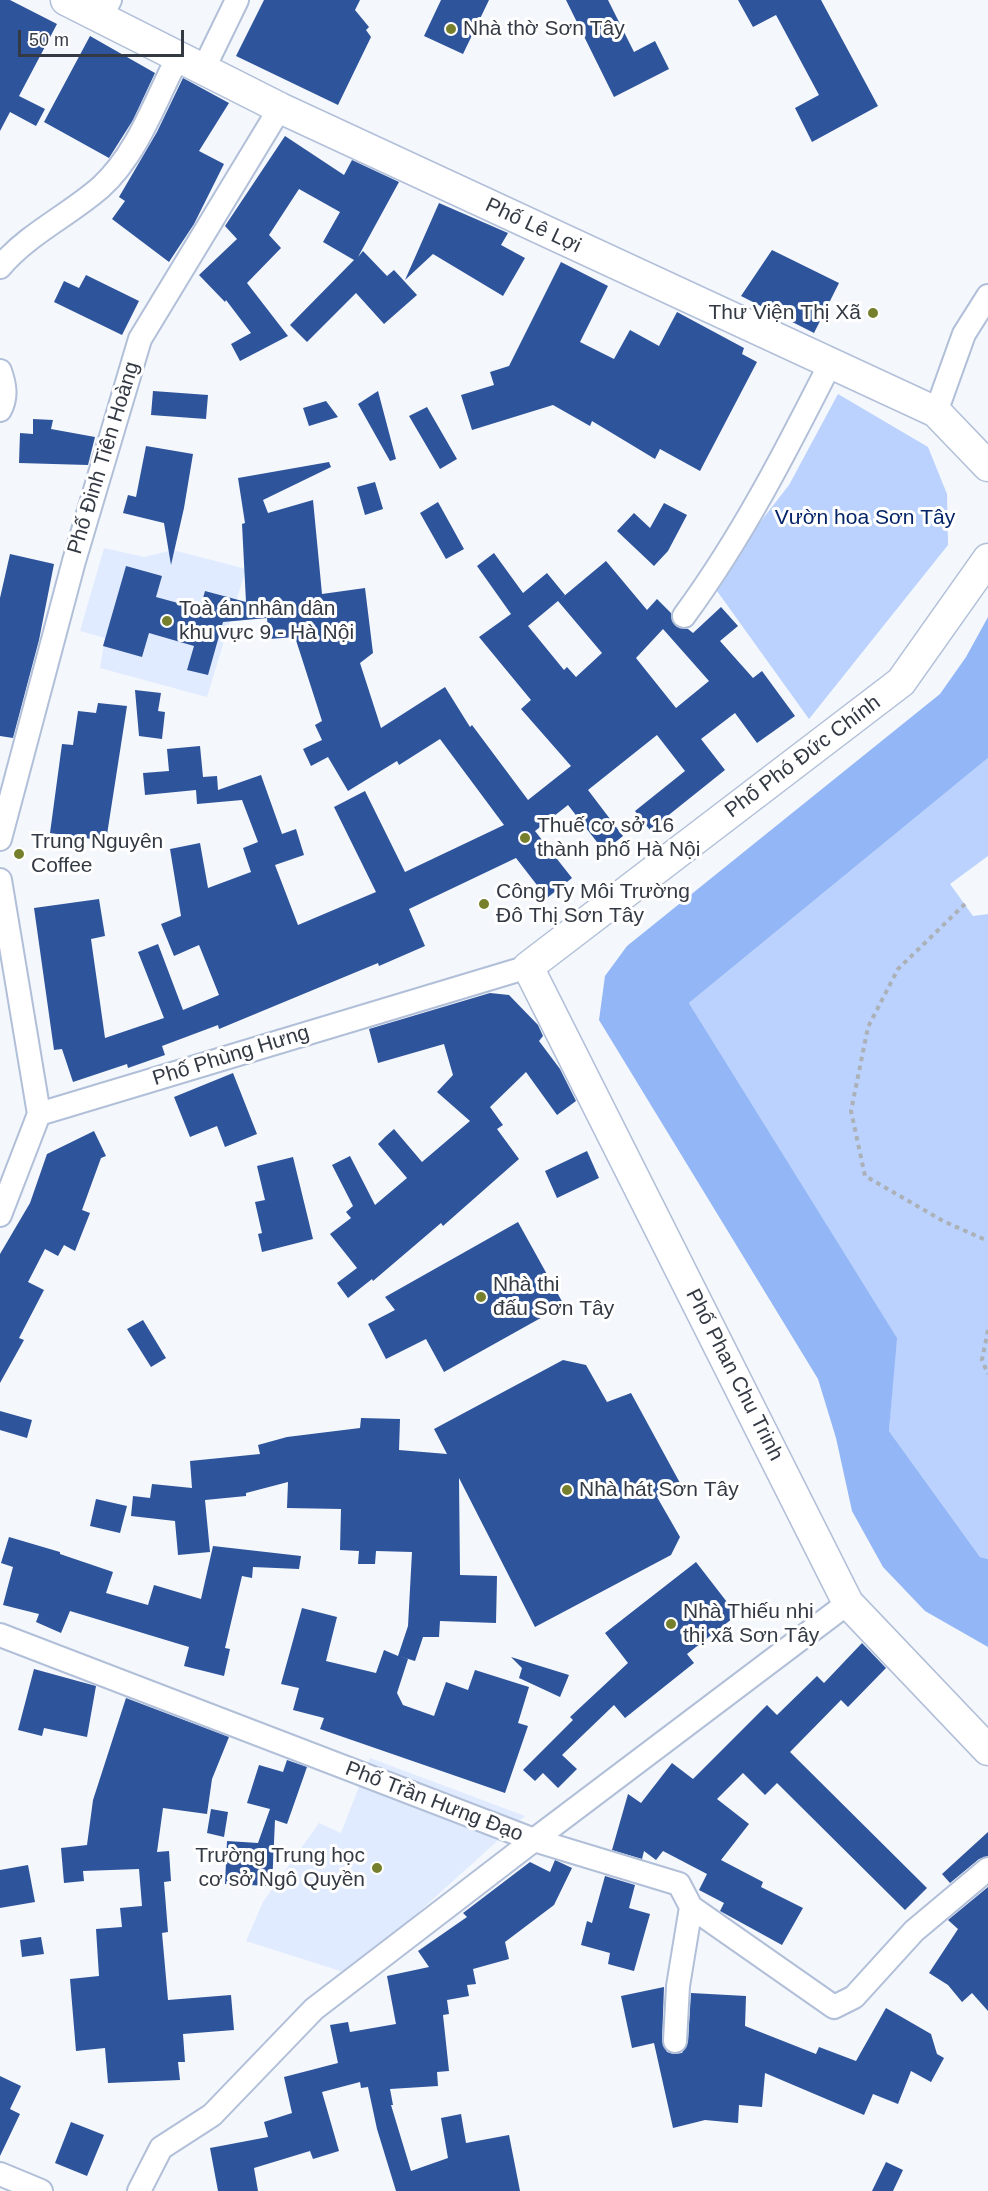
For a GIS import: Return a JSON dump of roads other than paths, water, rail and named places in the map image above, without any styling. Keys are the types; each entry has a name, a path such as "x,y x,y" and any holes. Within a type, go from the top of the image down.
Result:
{"main road":[{"name":"Phố Lê Lợi","path":"66,0 105,8 191,63 280,108 936,412 988,466"},
{"name":"Phố Phó Đức Chính","path":"528,967 901,682 988,559"},
{"name":"Phố Phan Chu Trinh","path":"528,967 848,1603 988,1750"}],"street":[{"path":"0,267 39,230 100,188 128,159 191,63 237,0"},
{"name":"Phố Đinh Tiên Hoàng","path":"0,839 74,561 140,339 280,108"},
{"path":"936,412 964,334 988,296"},
{"path":"684,616 720,567 746,525 830,364"},
{"path":"0,371 4,384 4,401 0,410"},
{"path":"0,880 39,1114 0,1215"},
{"name":"Phố Phùng Hưng","path":"39,1114 528,967"},
{"name":"Phố Trần Hưng Đạo","path":"0,1635 534,1840 848,1603"},
{"path":"140,2191 161,2148 212,2115 314,2009 534,1840 679,1884 691,1907 834,2007 854,1996 914,1931 988,1869"},
{"path":"675,2041 678,1986 691,1907"},
{"path":"0,2174 41,2191"}],"place":[{"name":"Nhà thờ Sơn Tây","path":"451,29"},
{"name":"Thư Viện Thị Xã","path":"873,313"},
{"name":"Toà án nhân dân khu vực 9 - Hà Nội","path":"167,621"},
{"name":"Thuế cơ sở 16 thành phố Hà Nội","path":"525,838"},
{"name":"Trung Nguyên Coffee","path":"19,854"},
{"name":"Công Ty Môi Trường Đô Thị Sơn Tây","path":"484,904"},
{"name":"Nhà thi đấu Sơn Tây","path":"481,1297"},
{"name":"Nhà hát Sơn Tây","path":"567,1490"},
{"name":"Nhà Thiếu nhi thị xã Sơn Tây","path":"671,1624"},
{"name":"Trường Trung học cơ sở Ngô Quyền","path":"377,1868"}],"park label":[{"name":"Vườn hoa Sơn Tây","path":"865,518"}]}
